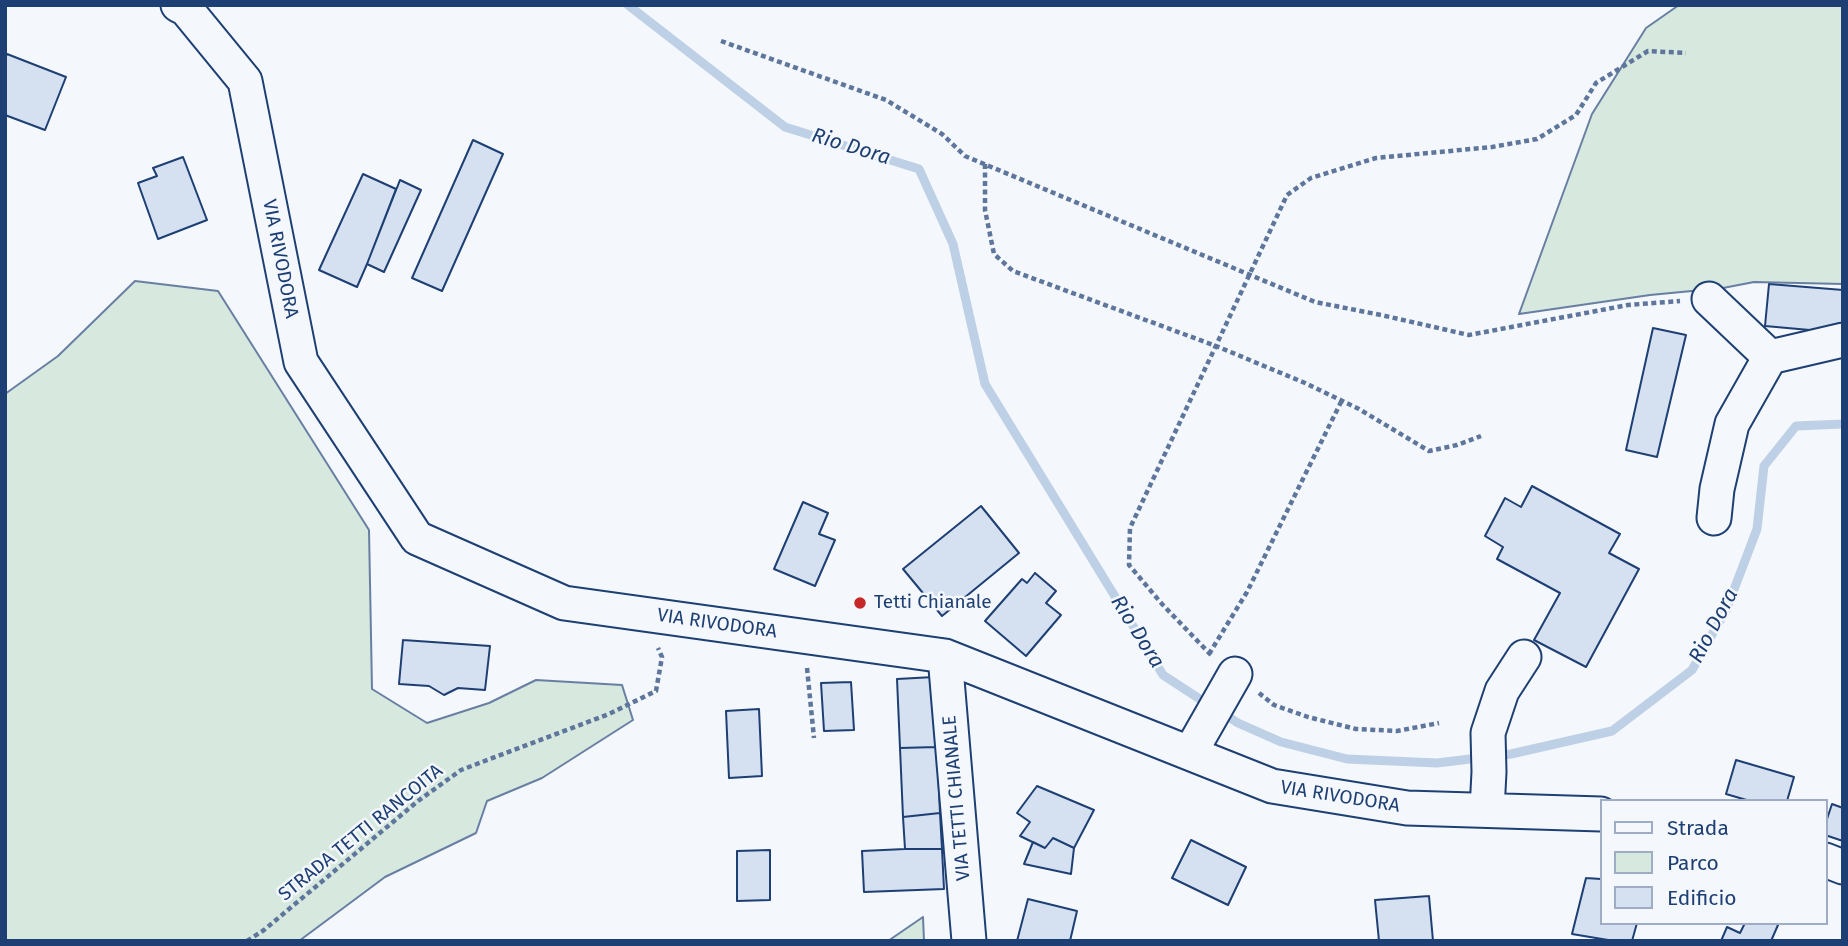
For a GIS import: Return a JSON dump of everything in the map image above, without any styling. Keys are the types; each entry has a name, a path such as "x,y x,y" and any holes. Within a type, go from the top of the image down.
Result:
{"street":[{"name":"VIA RIVODORA","path":"178,5 186,9 245,81 301,362 418,538 564,603 945,656 1272,786 1407,808 1600,814"},
{"path":"1709,299 1770,357"},
{"path":"1714,519 1717,489 1732,424 1770,357 1843,341"},
{"name":"VIA TETTI CHIANALE","path":"945,656 969,941"},
{"path":"1486,810 1488,733 1502,691 1524,657"},
{"path":"1190,753 1223,696"}],"path":[{"path":"721,41 886,100 942,134 965,156 1315,302 1469,335 1628,305 1709,299"},
{"path":"1439,723 1397,731 1356,729 1274,705 1223,696 1209,654 1129,565 1130,528 1287,195 1311,178 1376,158 1492,147 1537,139 1576,115 1596,83 1648,51 1686,53"},
{"path":"985,164 985,210 994,254 1013,271 1216,346 1342,400 1429,451 1481,436"},
{"path":"1209,654 1247,592 1342,400"},
{"name":"STRADA TETTI RANCOITA","path":"247,941 264,930 418,801 461,770 609,714 656,691 662,657 647,614"},
{"path":"804,636 814,738"}],"green space":[{"path":"1679,5 1843,5 1843,284 1754,282 1519,314 1592,114 1646,28"},
{"path":"135,281 218,291 369,530 372,689 427,723 489,703 536,680 622,685 633,720 542,778 487,801 476,833 385,877 299,941 5,941 5,394 58,356"},
{"path":"923,917 924,941 888,941"}],"building":[{"path":"7,54 66,77 45,130 5,115"},
{"path":"473,140 503,154 442,291 412,278"},
{"path":"183,157 207,220 158,239 138,183 157,176 153,168"},
{"path":"363,174 396,189 357,287 319,270"},
{"path":"400,180 421,190 384,272 367,264"},
{"path":"1769,284 1843,290 1843,333 1765,326"},
{"path":"1653,328 1686,335 1657,457 1626,450"},
{"path":"1532,486 1620,534 1609,553 1639,569 1586,667 1534,640 1560,593 1497,559 1503,547 1485,536 1505,498 1521,507"},
{"path":"803,502 828,513 819,534 835,540 815,586 774,569"},
{"path":"981,506 1019,553 942,616 903,569"},
{"path":"1035,573 1056,591 1046,603 1061,615 1026,656 985,621 1022,579 1027,583"},
{"path":"403,640 490,646 485,690 458,688 444,695 429,686 399,684"},
{"path":"934,677 937,747 900,748 897,679"},
{"path":"851,682 854,730 824,731 821,683"},
{"path":"759,709 762,776 729,778 726,711"},
{"path":"937,747 940,813 903,817 900,748"},
{"path":"1736,760 1794,777 1788,799 1743,799 1726,794"},
{"path":"1037,786 1094,810 1074,848 1053,838 1045,848 1020,836 1030,822 1017,813"},
{"path":"1832,804 1843,808 1843,841 1827,836 1827,819"},
{"path":"940,813 942,849 905,849 903,817"},
{"path":"1053,838 1074,848 1071,874 1024,864 1033,842 1045,848"},
{"path":"1191,840 1246,867 1228,905 1172,878"},
{"path":"942,849 944,889 864,892 862,851"},
{"path":"770,850 770,900 737,901 737,851"},
{"path":"1586,878 1600,879 1600,925 1636,925 1632,941 1572,934"},
{"path":"1429,896 1433,941 1379,941 1375,900"},
{"path":"1028,899 1077,911 1070,941 1017,941"},
{"path":"1744,925 1778,925 1771,941 1721,941 1727,927 1740,933"}],"waterway":[{"name":"Rio Dora","path":"628,5 785,127 919,169 953,244 985,384 1163,675 1209,705"},
{"name":"Rio Dora","path":"1221,712 1238,723 1281,742 1347,759 1437,763 1511,754 1612,731 1692,670 1727,608 1757,529 1764,466 1796,426 1843,424"}],"place":[{"name":"Tetti Chianale","path":"860,603"}]}
